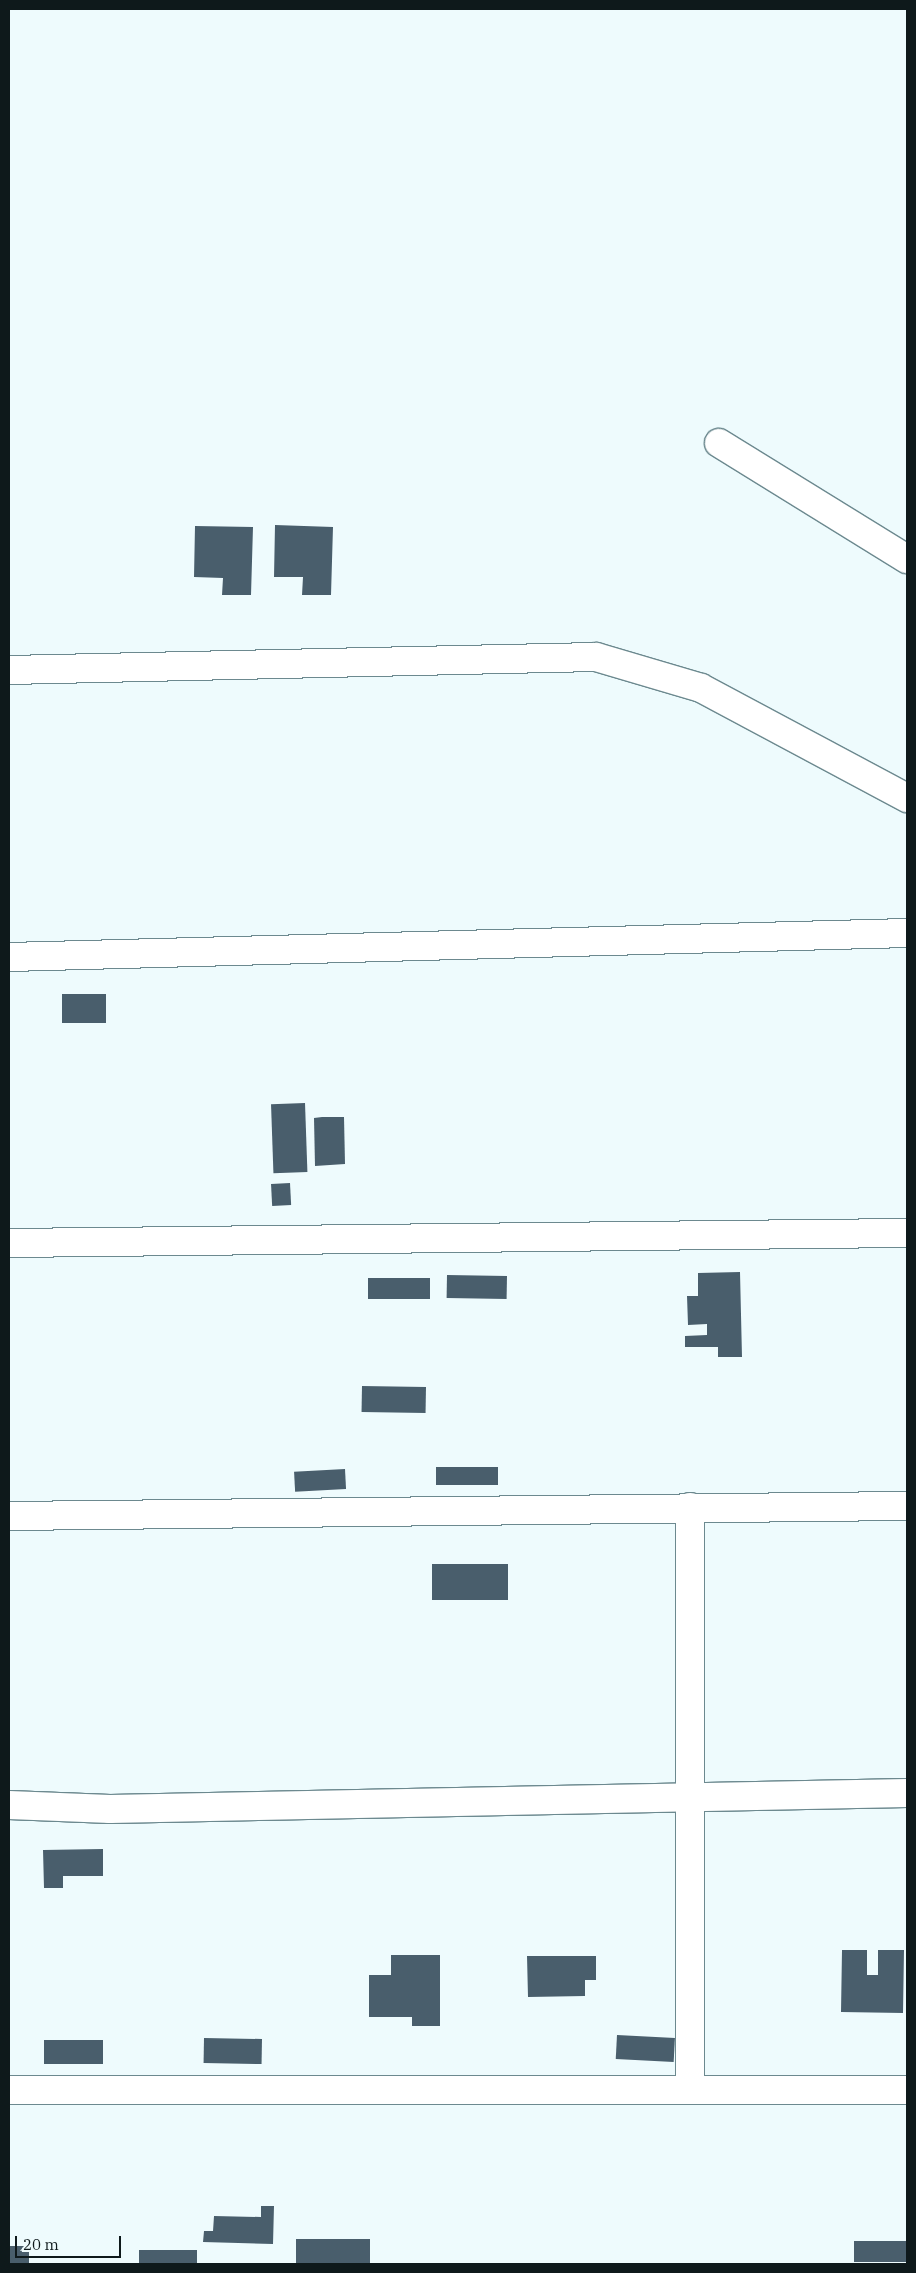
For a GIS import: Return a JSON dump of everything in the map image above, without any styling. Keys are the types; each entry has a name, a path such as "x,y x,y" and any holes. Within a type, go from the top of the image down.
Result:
{"street":[{"path":"719,443 907,559"},
{"path":"9,670 596,657 701,688 907,798"},
{"path":"9,957 907,933"},
{"path":"9,1243 907,1233"},
{"path":"9,1516 907,1506"},
{"path":"690,1507 690,2090"},
{"path":"9,1805 110,1809 907,1793"},
{"path":"9,2090 907,2090"}],"building":[{"path":"275,525 333,527 331,595 302,595 303,577 274,577"},
{"path":"195,526 253,527 251,595 222,595 223,578 194,577"},
{"path":"62,994 106,994 106,1023 62,1023"},
{"path":"305,1103 307,1172 273,1173 271,1104"},
{"path":"344,1117 345,1164 315,1166 314,1118"},
{"path":"290,1183 291,1205 272,1206 271,1184"},
{"path":"740,1272 742,1357 718,1357 718,1347 685,1347 685,1336 707,1335 707,1324 688,1325 687,1296 698,1296 698,1273"},
{"path":"447,1275 507,1276 507,1299 447,1298"},
{"path":"368,1278 430,1278 430,1299 368,1299"},
{"path":"362,1386 426,1387 426,1413 362,1412"},
{"path":"436,1467 498,1467 498,1485 436,1485"},
{"path":"345,1469 346,1489 295,1492 294,1472"},
{"path":"432,1564 508,1564 508,1600 432,1600"},
{"path":"103,1849 103,1876 63,1876 63,1888 44,1888 43,1850"},
{"path":"842,1950 867,1950 867,1975 878,1975 878,1950 904,1950 903,2013 841,2012"},
{"path":"391,1955 440,1955 440,2026 412,2026 412,2017 369,2017 369,1975 391,1975"},
{"path":"527,1956 596,1956 596,1980 585,1980 585,1996 528,1997"},
{"path":"617,2035 675,2038 674,2062 616,2059"},
{"path":"204,2038 262,2039 262,2064 204,2063"},
{"path":"44,2040 103,2040 103,2064 44,2064"},
{"path":"261,2206 274,2206 273,2244 203,2242 204,2231 213,2231 214,2216 261,2217"},
{"path":"296,2239 370,2239 370,2264 296,2264"},
{"path":"854,2241 907,2241 907,2262 854,2262"},
{"path":"9,2246 29,2246 29,2264 9,2264"},
{"path":"139,2250 197,2250 197,2264 139,2264"}]}
